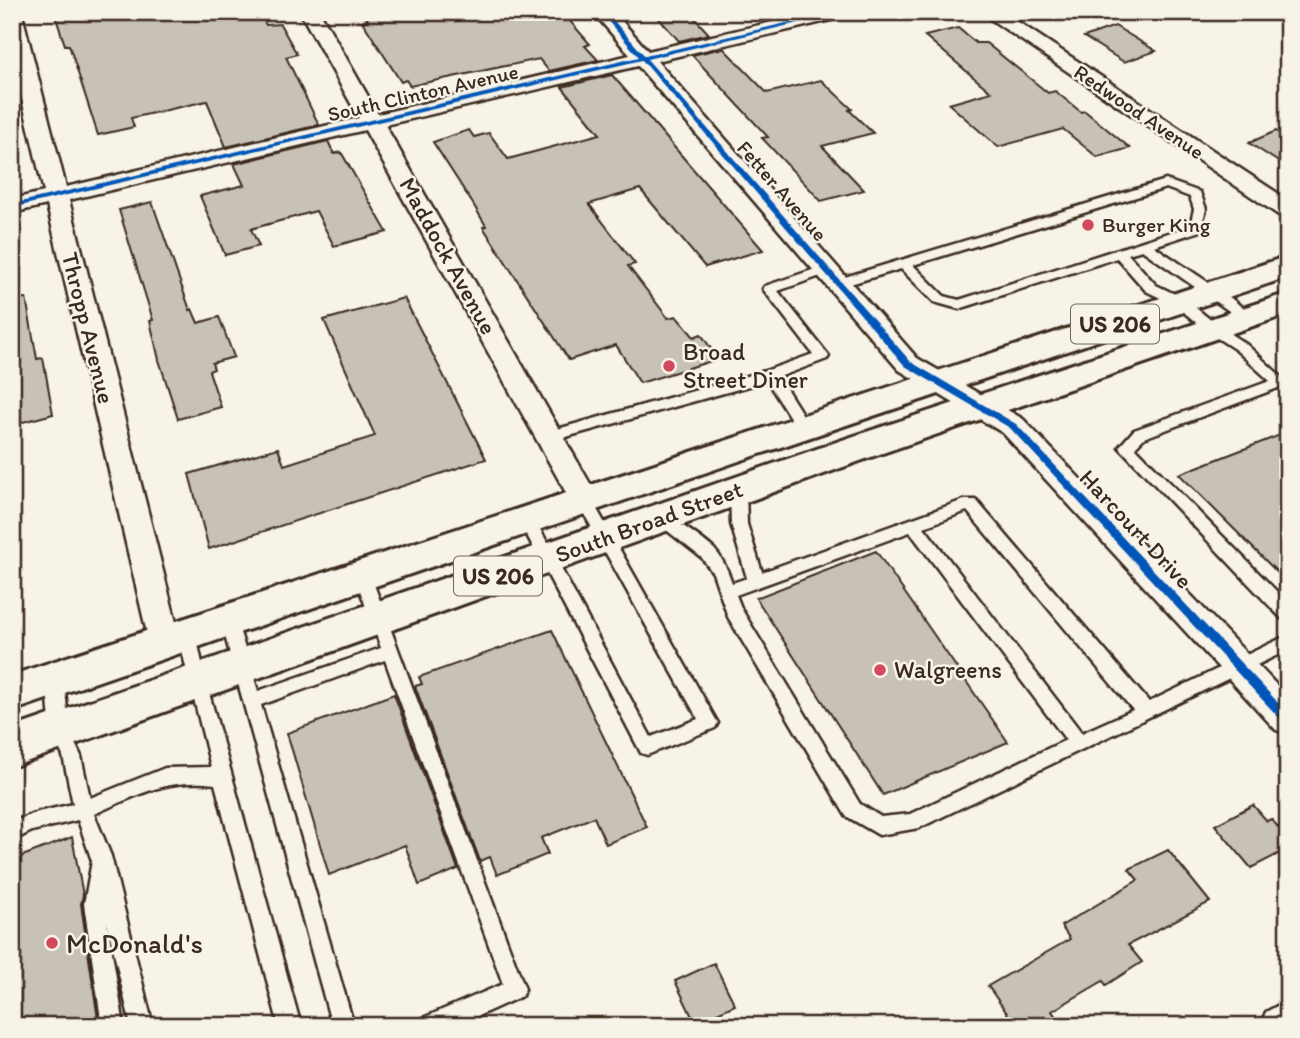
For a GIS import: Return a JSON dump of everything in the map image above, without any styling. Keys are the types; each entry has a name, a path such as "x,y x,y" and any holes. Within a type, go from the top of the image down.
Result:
{"main road":[{"name":"South Broad Street","path":"12,693 526,518 943,383 1288,267"},
{"name":"South Broad Street","path":"12,748 197,682 246,684 384,635 547,558 738,490 1288,303"}],"street":[{"name":"Maddock Avenue","path":"310,12 586,500"},
{"name":"Fetter Avenue","path":"603,12 908,365 943,383"},
{"name":"South Clinton Avenue","path":"12,206 841,12"},
{"name":"Redwood Avenue","path":"990,12 1288,211"},
{"name":"Thropp Avenue","path":"12,14 56,196 176,638"},
{"name":"Harcourt Drive","path":"943,383 1013,426 1288,720"},
{"path":"1280,1026 1288,1020"}],"lane":[{"path":"548,437 770,375 822,356 770,289 904,264 1166,184 1196,195 1200,209 1196,228 959,305 939,299 904,264"},
{"path":"1144,246 1186,276 1216,291 1247,317"},
{"path":"1120,253 1151,288 1180,302 1213,329 1241,346 1281,382 1139,434 1126,447 1288,614"},
{"path":"770,375 804,428"},
{"path":"738,490 739,524 757,582"},
{"path":"526,518 647,747 709,723 586,500"},
{"path":"729,592 970,504 1146,712"},
{"path":"659,518 708,554 720,571 740,622 833,779 853,810 879,826 912,822 1288,642"},
{"path":"914,524 1079,743"},
{"path":"362,574 515,989 431,1026"},
{"path":"229,621 343,1026"},
{"path":"176,638 197,682 289,1026"},
{"path":"55,679 60,731 72,756 83,809 101,856 142,1026"},
{"path":"12,832 41,820 83,809 165,774 194,772 224,776"},
{"path":"101,856 94,904 113,1026"}],"building":[{"path":"54,12 259,12 266,25 280,24 297,54 286,57 319,125 226,147 207,101 131,118 134,127 98,135 69,45 65,45"},
{"path":"363,12 449,12 455,21 492,12 562,12 590,44 585,46 598,60 549,71 539,59 410,86 406,80 401,82 362,21 368,20"},
{"path":"653,12 689,12 709,34 679,41"},
{"path":"1115,26 1156,51 1124,62 1084,37"},
{"path":"958,28 976,43 986,43 1048,93 1055,91 1081,112 1085,111 1130,148 1097,157 1063,129 998,147 949,104 991,92 925,36"},
{"path":"723,48 767,93 821,80 852,109 849,110 873,133 822,146 864,190 821,201 762,138 768,137 692,55"},
{"path":"612,75 763,250 705,267 640,189 589,204 635,264 628,266 668,318 676,316 694,337 701,334 718,359 640,383 616,345 569,360 483,227 486,226 433,142 469,130 474,137 489,133 508,159 600,134 562,87"},
{"path":"1276,131 1288,139 1288,168 1249,143"},
{"path":"328,141 334,154 341,152 387,232 334,246 316,211 251,229 259,246 225,255 200,196 244,185 234,164"},
{"path":"152,202 190,310 192,309 198,323 219,317 234,357 212,363 214,369 209,371 221,407 178,419 159,360 150,321 153,320 119,210"},
{"path":"26,298 37,359 43,358 53,414 12,425 12,299"},
{"path":"404,298 486,459 209,549 189,474 278,448 284,465 375,436 324,320"},
{"path":"1288,432 1288,583 1179,474"},
{"name":"Walgreens","path":"876,551 1008,742 883,795 756,598"},
{"path":"552,630 647,827 606,844 594,817 541,838 548,854 497,875 490,857 480,861 415,686 422,684 419,677"},
{"path":"394,694 458,869 419,885 405,845 329,875 287,733"},
{"path":"1253,805 1267,821 1271,819 1288,838 1288,849 1251,868 1215,825"},
{"name":"McDonald's","path":"72,837 83,895 81,904 99,1026 12,1026 12,860"},
{"path":"1168,850 1210,902 1128,945 1142,962 1106,985 1103,981 1052,1011 1062,1026 1016,1026 988,986 1070,939 1061,926 1138,880 1129,869"},
{"path":"714,963 735,1005 695,1023 675,981"}],"cycle path":[{"path":"603,12 908,364 1013,426 1288,720"},
{"path":"12,206 841,12"}],"place":[{"name":"Burger King","path":"1088,225"},
{"name":"Broad Street Diner","path":"669,366"},
{"name":"Walgreens","path":"880,670"},
{"name":"McDonald's","path":"52,943"}]}
